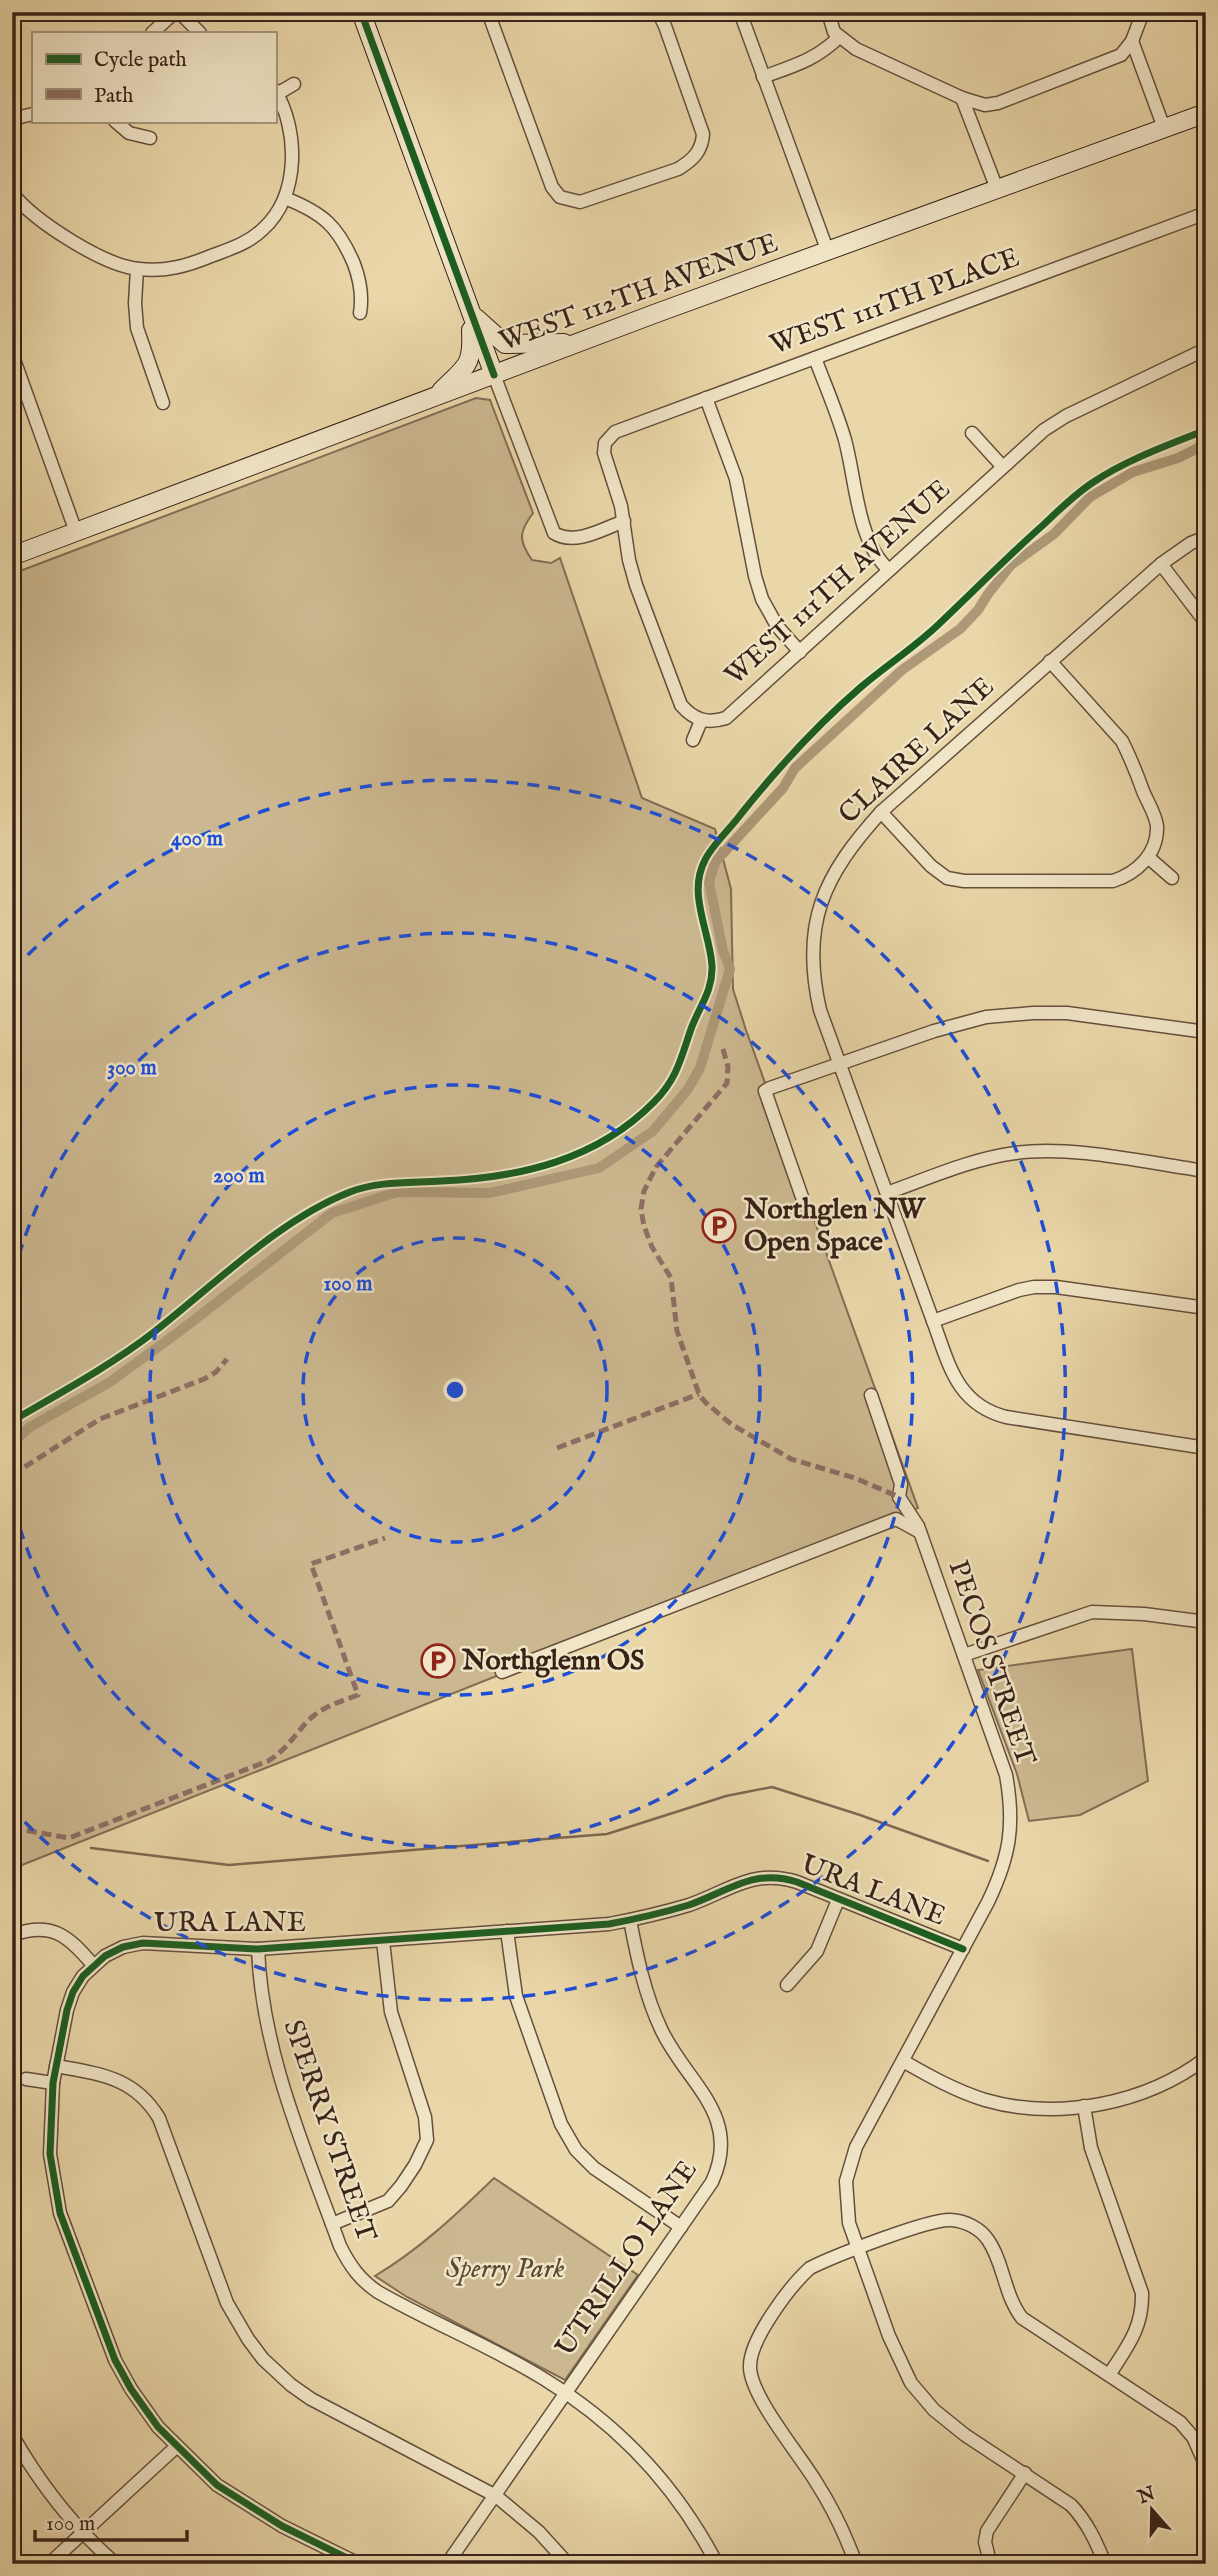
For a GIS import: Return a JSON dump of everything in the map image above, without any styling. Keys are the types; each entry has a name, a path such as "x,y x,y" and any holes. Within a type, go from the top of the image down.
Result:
{"main road":[{"path":"361,12 494,374"},
{"name":"WEST 112TH AVENUE","path":"12,556 581,341 1206,113"},
{"path":"471,312 505,344 581,341"},
{"path":"435,397 469,362 472,354 471,312"}],"street":[{"path":"153,32 177,12 199,32"},
{"path":"488,12 552,187 560,197 580,202 678,169 700,150 703,134 660,14"},
{"path":"740,12 828,252"},
{"path":"828,12 831,26 839,37 856,48 962,98 985,105 998,103 1121,55 1132,41 1143,12"},
{"path":"763,77 811,60 827,50 839,37"},
{"path":"1132,41 1164,128"},
{"path":"12,193 24,207 82,247 110,262 137,269 164,270 181,267 236,247 263,230 285,198 289,180 291,135 288,117 276,92 294,84"},
{"path":"962,98 997,189"},
{"path":"12,118 32,114"},
{"path":"116,122 129,133 150,138"},
{"path":"285,198 318,213 339,233 356,269 362,292 360,313"},
{"name":"WEST 111TH PLACE","path":"624,521 606,461 605,443 615,432 1206,213"},
{"path":"137,269 137,328 163,403"},
{"name":"WEST 111TH AVENUE","path":"701,721 726,718 1044,430 1066,416 1182,358 1206,349"},
{"path":"12,354 17,386 76,532"},
{"path":"814,358 844,437 870,545 878,561 889,570"},
{"path":"494,374 554,533 573,539 624,521 629,560 636,585 678,700 688,713 701,721 693,740"},
{"path":"706,398 736,479 762,599 777,626 800,652"},
{"path":"972,433 1002,467"},
{"name":"CLAIRE LANE","path":"1206,537 1191,543 1161,564 881,812 834,870 817,919 813,961 816,994 840,1065 959,1387 988,1411 1006,1417 1196,1444 1206,1448"},
{"path":"1161,564 1206,623"},
{"path":"881,812 931,866 947,878 964,881 1113,881 1126,877 1149,858 1155,842 1157,824 1130,756 1122,741 1050,662"},
{"path":"1149,858 1172,878"},
{"path":"802,1197 765,1091 958,1024 986,1017 1067,1013 1206,1032"},
{"path":"887,1193 977,1161 1035,1151 1076,1153 1206,1171"},
{"path":"933,1321 1034,1287 1075,1289 1206,1308"},
{"name":"PECOS STREET","path":"871,1395 901,1484 899,1497 918,1526 1006,1775 1011,1827 1007,1855 999,1879 856,2147 848,2170 847,2208 858,2249 889,2336 911,2383 933,2410 965,2435 1025,2473 1082,2516 1095,2537 1105,2564"},
{"path":"502,1672 896,1519 918,1531"},
{"path":"964,1655 1092,1612 1144,1614 1206,1622"},
{"name":"URA LANE","path":"359,2564 282,2526 217,2485 176,2446 143,2407 116,2360 60,2213 50,2154 53,2082 67,2010 73,1992 93,1965 113,1951 143,1944 258,1949 576,1927 664,1913 747,1881 770,1876 797,1882 963,1949"},
{"name":"URA LANE","path":"787,1985 817,1951 838,1900"},
{"name":"UTRILLO LANE","path":"447,2564 717,2172 722,2150 720,2128 708,2100 660,2027 639,1964 629,1920"},
{"path":"12,1935 33,1928 52,1930 69,1940 93,1965"},
{"path":"507,1931 516,1996 566,2135 594,2168 681,2227"},
{"path":"332,2224 388,2200 415,2165 427,2140 425,2117 391,2012 383,1941"},
{"name":"SPERRY STREET","path":"258,1949 264,2015 274,2057 347,2261 368,2286 515,2362 567,2393 605,2422 648,2463 677,2499 717,2564"},
{"path":"903,2061 945,2084 985,2100 1027,2107 1084,2106 1124,2098 1152,2089 1206,2058"},
{"path":"56,2066 117,2080 133,2088 151,2105 159,2118 227,2303 248,2339 276,2372 311,2399 496,2496 539,2532 568,2564"},
{"path":"26,2079 53,2082"},
{"path":"1084,2106 1091,2148 1142,2293 1142,2316 1135,2334 1109,2375"},
{"path":"856,2564 817,2483 758,2393 750,2368 751,2351 759,2335 800,2277 820,2263 937,2221 953,2220 974,2227 990,2242 1010,2296 1022,2318 1180,2422 1193,2437 1206,2466"},
{"path":"12,2435 38,2477 84,2532 116,2564"},
{"path":"49,2564 176,2446"},
{"path":"988,2554 985,2542 987,2531 1025,2473"}],"green space":[{"path":"476,398 490,400 533,513 522,536 527,553 532,560 551,563 560,558 642,798 715,829 731,889 733,989 918,1508 12,1869 12,574"},
{"path":"1132,1649 1148,1781 1080,1815 1029,1821 1017,1774 978,1670"},
{"name":"Sperry Park","path":"494,2178 638,2275 565,2380 407,2297 375,2276 423,2243"}],"waterway":[{"path":"12,1443 30,1427 110,1382 332,1213 397,1192 490,1193 599,1168 653,1131 688,1089 700,1068 730,969 723,951 709,882 715,862 783,788 795,768 902,670 960,629 978,610 1011,565 1054,534 1090,497 1133,472 1178,458 1206,444"},
{"path":"91,1848 229,1865 607,1834 726,1796 772,1787 988,1861"}],"marked path":[{"path":"723,1049 728,1067 727,1083 656,1167 644,1191 641,1209 652,1247 671,1278 677,1331 699,1394 731,1424 791,1459 855,1478 899,1497"},
{"path":"12,1475 100,1419 204,1379 216,1372 227,1359"},
{"path":"557,1448 699,1394"},
{"path":"12,1828 69,1838 268,1761 281,1752 317,1713 358,1695 311,1564 385,1538"}],"cycle path":[{"path":"361,12 494,375"},
{"path":"12,1421 120,1356 273,1236 324,1204 350,1192 372,1186 470,1179 528,1170 582,1152 632,1122 654,1102 673,1076 708,991 712,966 698,886 705,860 717,842 783,764 829,717 861,687 930,632 1072,498 1119,467 1206,430"},
{"path":"359,2564 282,2526 217,2485 158,2427 131,2389 115,2360 60,2213 50,2154 53,2083 67,2010 73,1992 83,1976 105,1956 123,1947 143,1943 258,1949 609,1924 689,1905 742,1883 767,1878 797,1882 963,1949"}],"place":[{"name":"Northglen NW Open Space","path":"719,1226"},
{"name":"Northglenn OS","path":"438,1661"}]}
